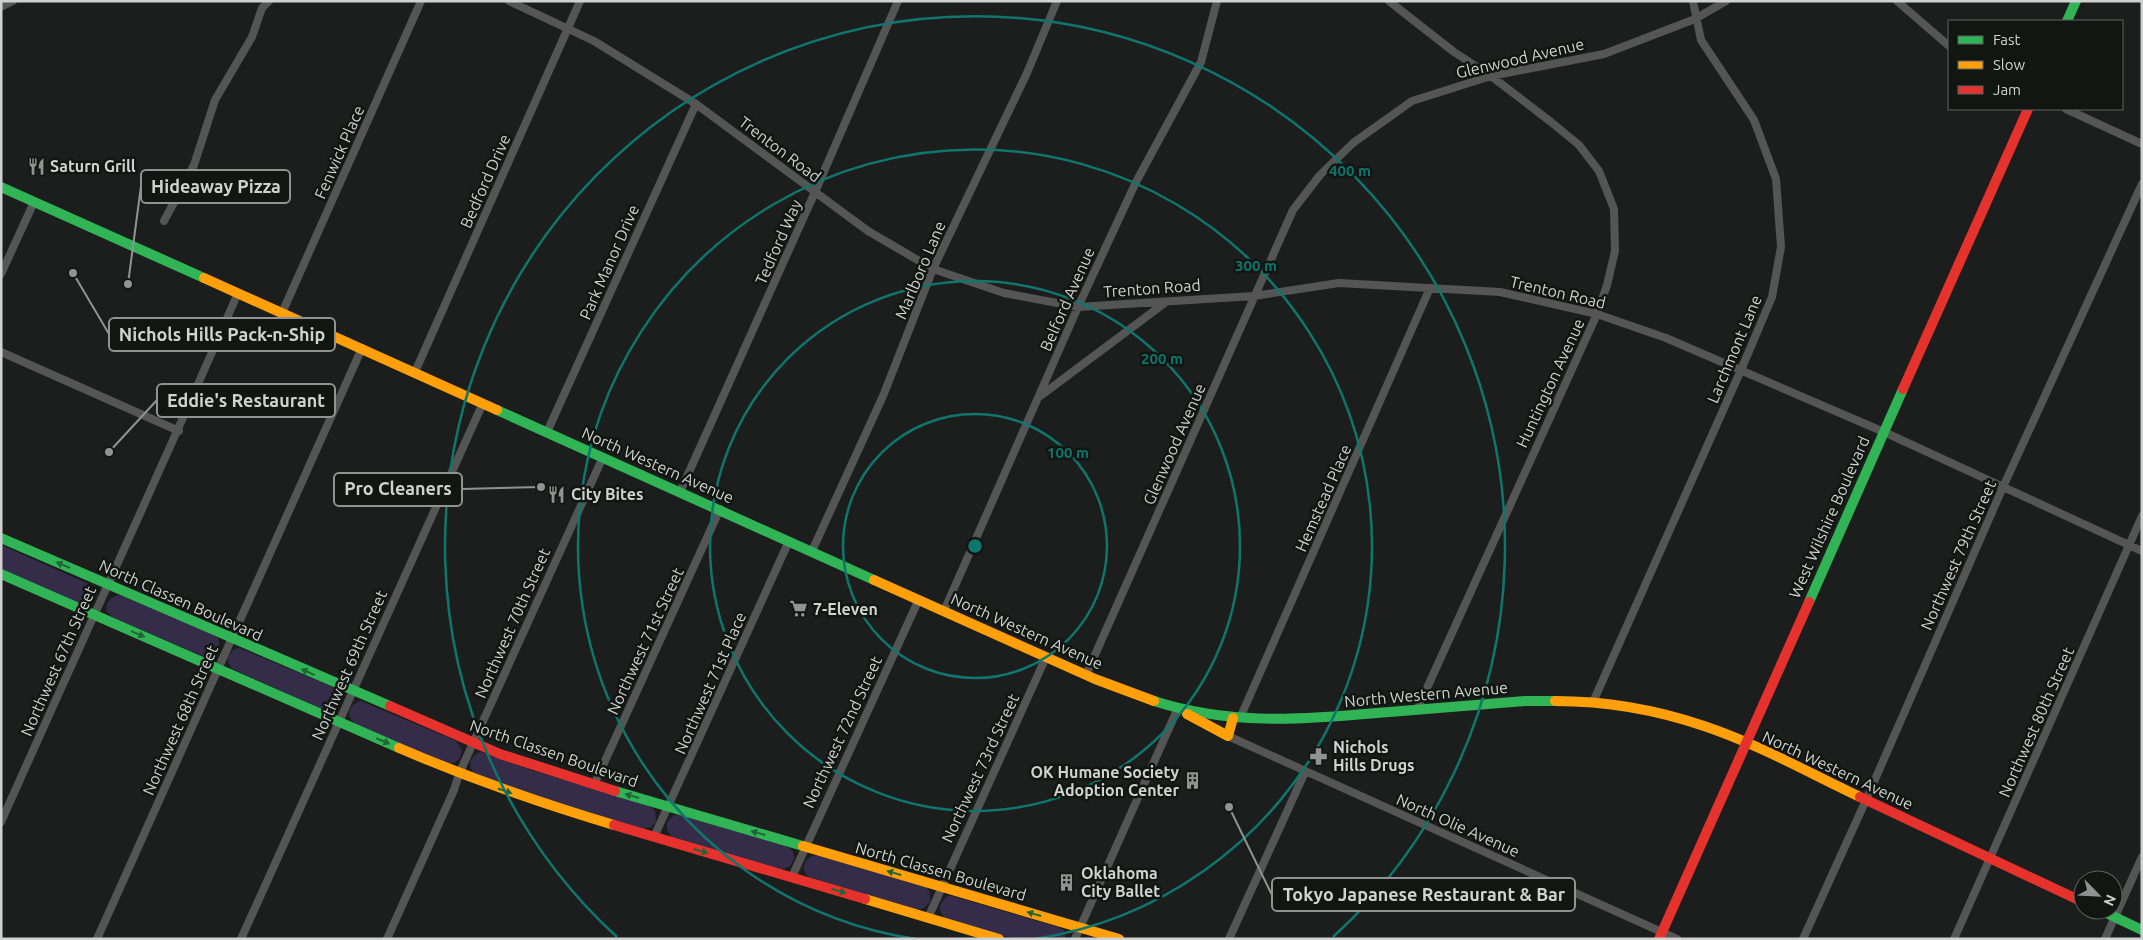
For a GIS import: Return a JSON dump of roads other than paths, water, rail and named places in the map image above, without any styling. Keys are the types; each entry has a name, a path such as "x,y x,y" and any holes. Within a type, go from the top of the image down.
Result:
{"street":[{"path":"1,7 13,1"},
{"path":"164,221 190,174 215,100 252,37 260,4 269,1"},
{"name":"Fenwick Place","path":"282,313 420,1"},
{"name":"Trenton Road","path":"509,1 568,28 635,65 696,104 868,231 933,269 1004,292 1078,307 1254,296 1338,283 1500,292 1597,314 1666,338 1884,432 2142,552"},
{"name":"Bedford Drive","path":"415,372 580,1"},
{"name":"Tedford Way","path":"680,492 815,192 898,1"},
{"name":"Marlboro Lane","path":"812,551 883,396 933,269 1027,73 1057,1"},
{"name":"Belford Avenue","path":"944,611 1078,307 1136,182 1201,62 1217,1"},
{"name":"Huntington Avenue","path":"1389,1 1454,52 1490,76 1578,145 1599,172 1614,209 1615,251 1607,285 1597,314 1417,710"},
{"name":"Larchmont Lane","path":"1593,702 1772,297 1781,247 1776,179 1754,120 1701,40 1693,1"},
{"name":"Glenwood Avenue","path":"1086,675 1293,210 1320,175 1353,143 1412,101 1490,76 1604,54 1696,19 1726,1"},
{"path":"1897,1 1948,45"},
{"path":"2067,20 2076,1"},
{"name":"Park Manor Drive","path":"547,432 696,104"},
{"name":"West Wilshire Boulevard","path":"1661,935 2028,110"},
{"path":"2068,110 2142,144"},
{"name":"Northwest 79th Street","path":"1803,939 1866,800 2002,488 2142,184"},
{"name":"North Western Avenue","path":"1,187 1118,689 1178,708 1237,718 1296,720 1524,701 1593,702 1649,711 1681,719 1746,743 2073,897"},
{"path":"1,274 34,202"},
{"name":"Hemstead Place","path":"1237,718 1430,288"},
{"name":"Northwest 67th Street","path":"1,822 179,430 238,293"},
{"path":"1038,397 1168,301"},
{"name":"Northwest 68th Street","path":"97,939 362,348"},
{"path":"1,352 179,430"},
{"name":"Northwest 69th Street","path":"241,939 483,402"},
{"name":"Northwest 70th Street","path":"387,939 454,790 459,774 603,457"},
{"name":"Northwest 71st Street","path":"594,785 720,510"},
{"name":"Northwest 80th Street","path":"1954,939 2142,516"},
{"name":"North Classen Boulevard","path":"1,538 473,743 530,764 594,785 1119,939"},
{"name":"Northwest 71st Place","path":"654,837 789,541"},
{"path":"1,574 459,774 550,806 1000,939"},
{"name":"Northwest 72nd Street","path":"792,877 919,599"},
{"name":"Northwest 73rd Street","path":"928,918 1046,657"},
{"path":"1075,939 1178,708 1228,736 1237,718"},
{"name":"North Olie Avenue","path":"1228,736 1661,935 1677,939"},
{"path":"1228,939 1305,772"},
{"path":"2123,899 2142,857"},
{"path":"2105,939 2114,920"},
{"path":"2121,920 2142,930"}],"place":[{"name":"Saturn Grill","path":"36,166"},
{"name":"Nichols Hills Pack-n-Ship","path":"73,273"},
{"name":"Hideaway Pizza","path":"128,284"},
{"name":"Eddie's Restaurant","path":"109,452"},
{"name":"Pro Cleaners","path":"541,487"},
{"name":"City Bites","path":"557,494"},
{"name":"7-Eleven","path":"799,609"},
{"name":"Nichols Hills Drugs","path":"1319,756"},
{"name":"OK Humane Society Adoption Center","path":"1193,781"},
{"name":"Tokyo Japanese Restaurant & Bar","path":"1229,807"},
{"name":"Oklahoma City Ballet","path":"1067,882"}]}
